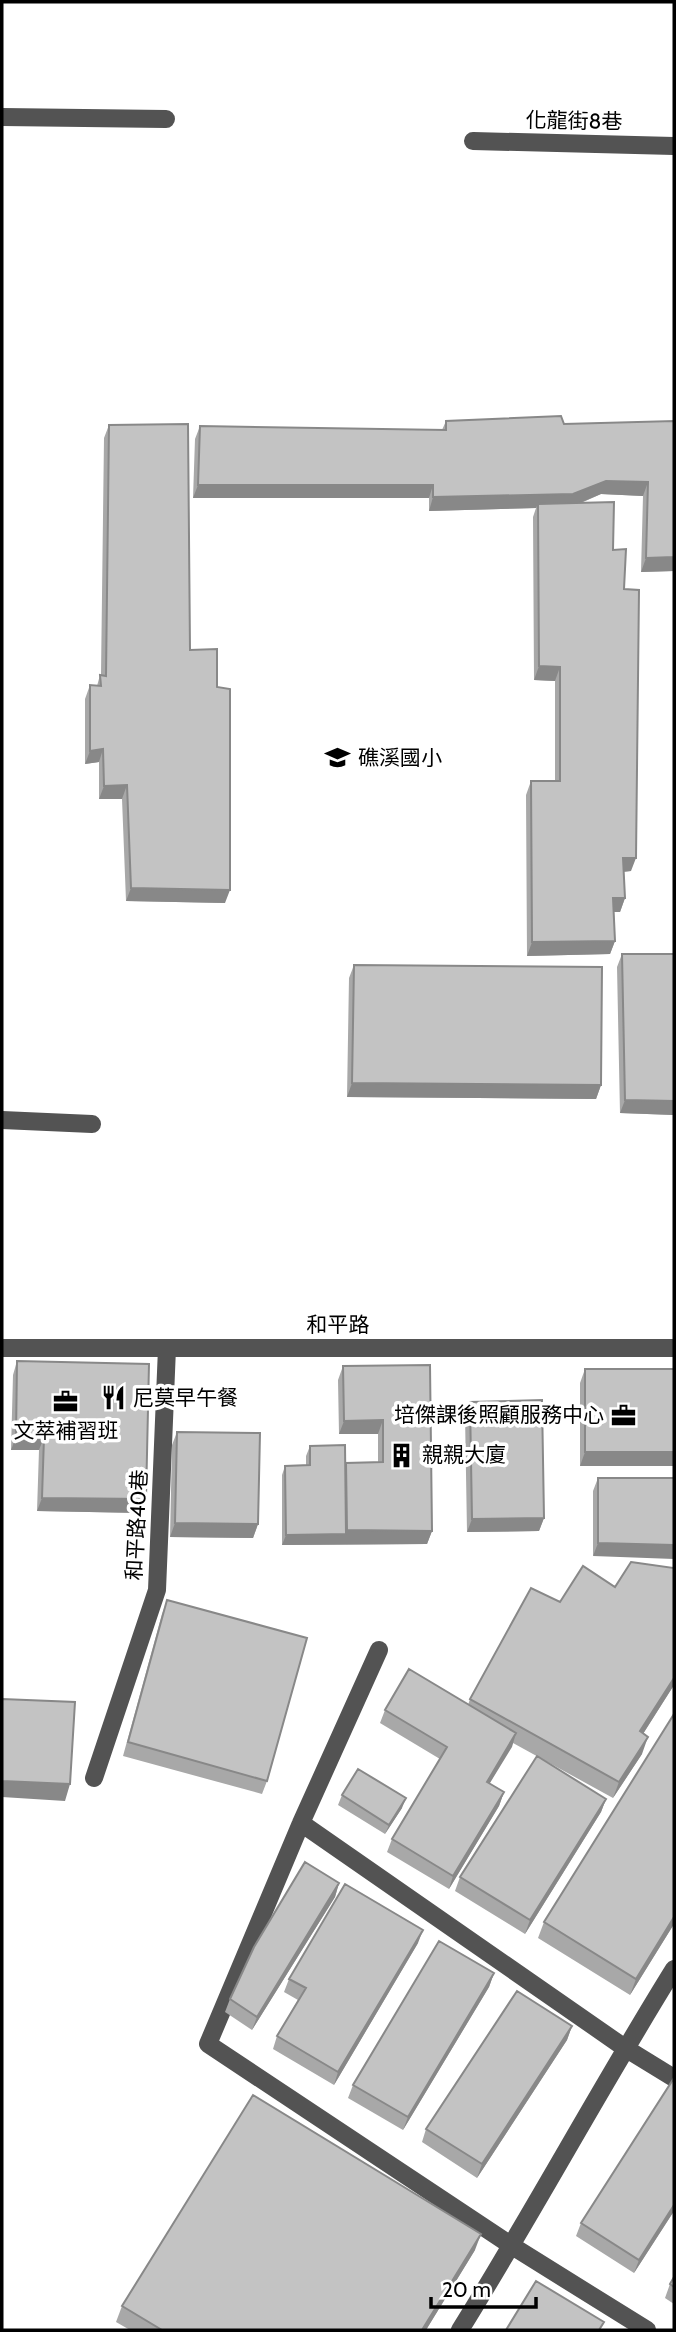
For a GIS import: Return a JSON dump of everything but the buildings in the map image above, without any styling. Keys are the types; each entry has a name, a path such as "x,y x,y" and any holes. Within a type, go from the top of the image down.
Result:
{"street":[{"path":"2,117 166,119"},
{"name":"化龍街8巷","path":"473,141 674,146"},
{"path":"2,1120 92,1124"},
{"name":"和平路","path":"2,1348 674,1348"},
{"name":"和平路40巷","path":"94,1778 157,1590 167,1348"},
{"path":"379,1650 300,1823 208,2044 512,2246 647,2330"},
{"path":"300,1823 625,2048 674,2078"},
{"path":"460,2330 674,1969"}],"place":[{"name":"礁溪國小","path":"338,758"},
{"name":"尼莫早午餐","path":"113,1398"},
{"name":"文萃補習班","path":"66,1402"},
{"name":"培傑課後照顧服務中心","path":"624,1415"},
{"name":"親親大廈","path":"402,1455"}]}
